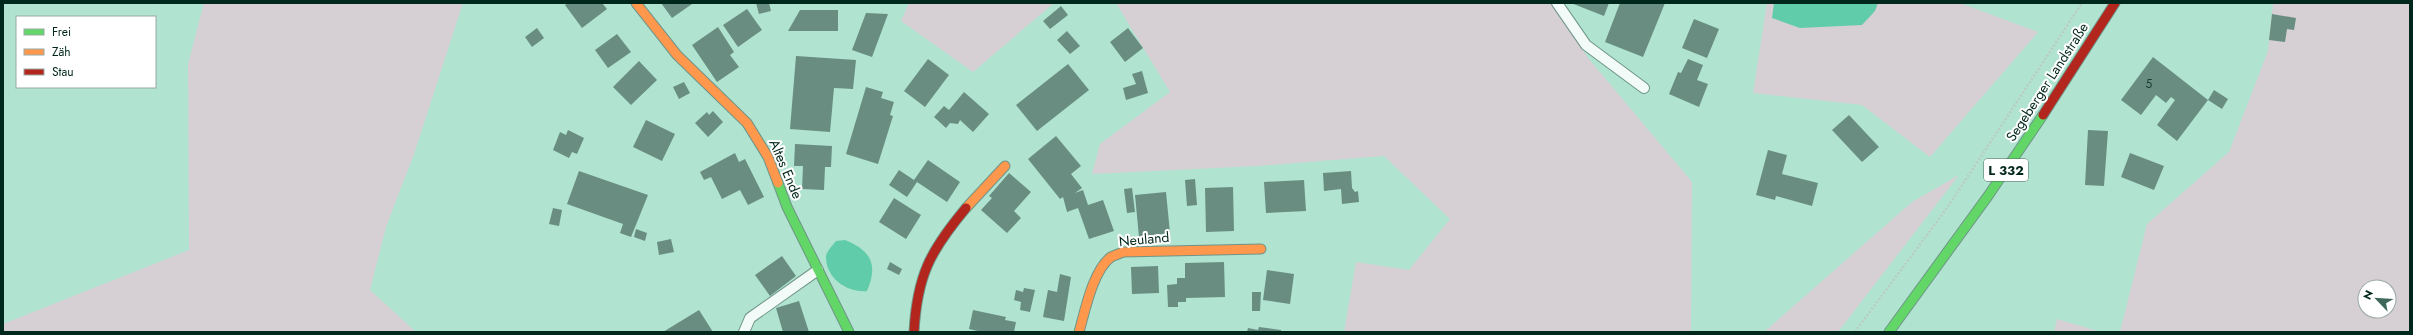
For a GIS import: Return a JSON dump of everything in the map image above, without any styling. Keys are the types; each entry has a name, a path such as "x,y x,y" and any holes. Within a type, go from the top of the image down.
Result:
{"street":[{"name":"Altes Ende","path":"636,3 677,55 747,123 768,157 787,207 849,332"},
{"name":"Segeberger Landstraße","path":"1888,332 1988,196 2053,101 2115,3"},
{"path":"914,332 918,287 934,250 957,218 1005,166"},
{"name":"Neuland","path":"1079,332 1102,265 1111,257 1123,252 1261,249"}],"lane":[{"path":"1557,3 1586,45 1644,88"},
{"path":"744,332 750,318 818,270"}],"path":[{"path":"1855,332 1947,208 2082,3"}],"shaded area":[{"path":"204,3 463,3 414,154 386,227 370,290 416,332 3,332 3,324 189,250 188,64"},
{"path":"909,3 1054,3 973,72 901,21"},
{"path":"1116,3 1551,3 1589,59 1692,182 1691,332 1344,332 1356,262 1409,270 1450,219 1384,156 1257,166 1092,174 1100,144 1170,92"},
{"path":"1767,3 1960,3 2038,32 1930,157 1862,105 1753,93"},
{"path":"1774,3 1878,3 1875,11 1862,25 1800,28 1772,18"},
{"path":"2273,3 2410,3 2410,332 2120,332 2147,224 2229,152 2268,51"},
{"path":"1959,175 1838,332 1764,332 1912,202"},
{"path":"845,240 861,249 867,254 870,260 872,274 867,291 853,290 846,287 839,283 830,272 827,265 827,253 836,241"},
{"path":"2057,319 2101,332 2054,332"}],"building":[{"path":"568,3 602,3 607,9 582,28 565,5"},
{"path":"661,3 691,3 692,4 672,18"},
{"path":"756,3 769,3 771,11 759,14"},
{"path":"1571,3 1609,3 1604,16"},
{"path":"1620,3 1665,3 1643,57 1605,42"},
{"path":"1061,6 1068,15 1050,29 1043,21"},
{"path":"747,9 762,30 738,47 723,25"},
{"path":"800,10 838,10 838,31 788,31"},
{"path":"866,13 888,14 872,57 852,50"},
{"path":"2272,14 2296,18 2294,30 2287,29 2285,42 2269,40"},
{"path":"1694,19 1719,29 1707,58 1682,48"},
{"path":"718,27 734,52 730,55 739,67 717,82 692,45"},
{"path":"537,28 544,38 532,47 525,37"},
{"path":"1128,28 1143,48 1125,62 1110,42"},
{"path":"1067,31 1080,46 1070,54 1057,40"},
{"path":"617,34 631,52 608,68 595,50"},
{"path":"796,56 856,60 853,89 834,88 830,132 790,129"},
{"path":"2153,57 2208,100 2177,141 2157,125 2175,100 2171,97 2166,103 2156,95 2141,115 2121,100"},
{"path":"928,59 949,75 925,107 904,91"},
{"path":"1688,59 1703,65 1697,80 1708,84 1699,107 1669,94 1678,72 1681,73"},
{"path":"639,61 657,80 631,105 613,87"},
{"path":"1068,64 1089,90 1037,131 1016,105"},
{"path":"1142,71 1148,93 1126,100 1123,88 1136,84 1132,74"},
{"path":"684,82 690,93 679,99 673,87"},
{"path":"866,87 883,92 881,98 894,102 890,115 893,116 878,164 846,154"},
{"path":"2214,90 2228,99 2222,109 2208,100"},
{"path":"964,92 989,114 973,132 960,120 958,124 950,123 946,128 934,117 944,106 949,110"},
{"path":"713,111 723,122 708,137 695,123 707,112 709,115"},
{"path":"1849,115 1879,147 1862,162 1832,130"},
{"path":"646,120 675,134 662,161 633,147"},
{"path":"568,130 584,138 577,154 572,152 569,158 553,150 560,132 566,135"},
{"path":"2088,130 2108,131 2104,186 2085,185"},
{"path":"1056,136 1081,166 1071,174 1082,188 1075,193 1083,190 1088,205 1103,200 1114,231 1089,239 1078,208 1067,212 1063,197 1060,199 1028,159"},
{"path":"795,144 832,146 831,167 825,167 824,190 802,189 803,166 794,166"},
{"path":"1768,150 1787,155 1782,174 1818,183 1812,206 1776,196 1775,200 1756,195"},
{"path":"735,153 739,162 745,159 764,197 748,205 740,190 722,199 711,177 704,180 700,172"},
{"path":"2130,153 2164,166 2154,190 2121,177"},
{"path":"928,160 960,182 947,202 917,182 907,197 889,185 899,170 914,180"},
{"path":"579,171 648,195 631,237 620,233 623,224 567,204"},
{"path":"1351,171 1352,188 1355,192 1358,191 1359,202 1342,204 1341,189 1324,191 1323,173"},
{"path":"1009,173 1031,192 1014,211 1021,218 1007,233 981,210 992,198 989,196"},
{"path":"1195,179 1197,205 1187,206 1185,180"},
{"path":"1304,180 1306,211 1266,213 1264,182"},
{"path":"1233,187 1234,231 1206,232 1205,188"},
{"path":"1132,188 1135,212 1127,213 1124,189"},
{"path":"1166,192 1170,233 1139,237 1135,195"},
{"path":"894,198 921,215 906,239 879,222"},
{"path":"553,208 562,210 559,226 549,224"},
{"path":"636,229 647,233 645,241 634,237"},
{"path":"671,239 674,252 659,255 657,242"},
{"path":"782,256 796,276 770,296 755,275"},
{"path":"890,262 902,269 899,275 887,269"},
{"path":"1224,262 1225,297 1186,298 1186,302 1178,302 1178,307 1168,307 1167,285 1177,284 1177,278 1185,278 1185,263"},
{"path":"1158,266 1159,293 1132,294 1131,267"},
{"path":"1267,270 1294,274 1290,304 1263,300"},
{"path":"1060,274 1071,277 1064,321 1043,317 1048,290 1057,292"},
{"path":"1024,288 1035,290 1030,312 1020,310 1021,302 1014,300 1016,290 1023,292"},
{"path":"1252,292 1261,292 1260,311 1252,311"},
{"path":"799,301 809,332 783,332 776,308"},
{"path":"699,310 713,332 663,332"},
{"path":"973,310 1006,317 1005,320 1016,322 1014,332 982,332 969,329"},
{"path":"1259,327 1281,330 1281,332 1247,332 1248,328 1258,330"}],"traffic: fast":[{"path":"1889,332 1988,196 2043,115"},
{"path":"778,183 787,207 849,332"}],"traffic: slow":[{"path":"636,3 677,55 747,123 768,157 778,183"},
{"path":"966,208 1005,166"},
{"path":"1079,332 1090,292 1099,271 1112,256 1123,252 1261,249"}],"traffic: jam":[{"path":"2043,115 2115,3"},
{"path":"914,332 918,295 922,279 943,238 966,208"}]}
